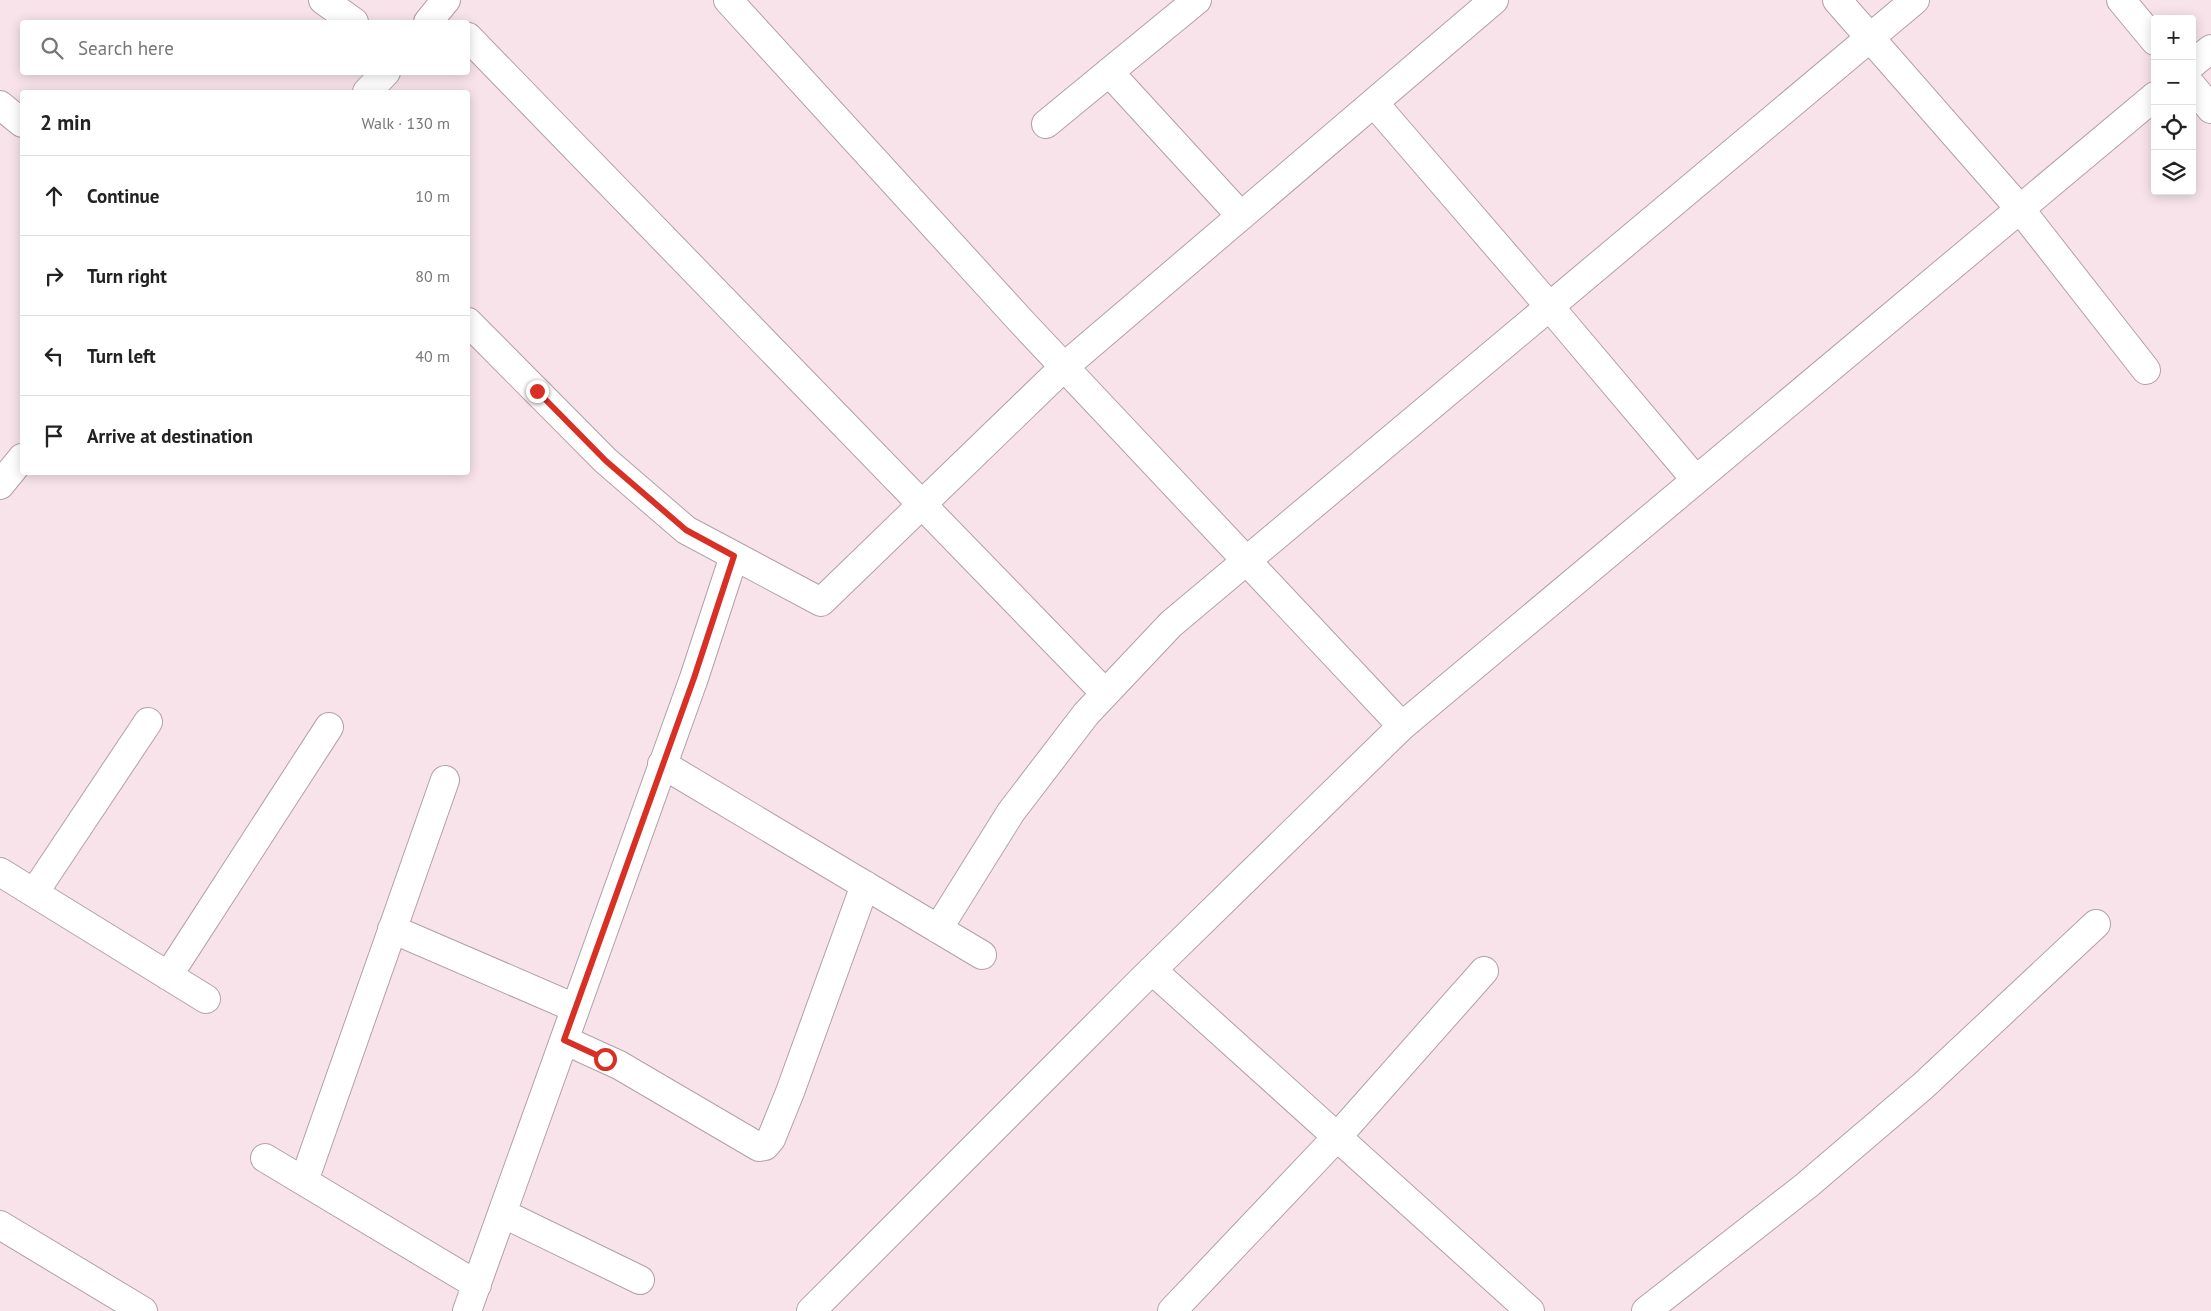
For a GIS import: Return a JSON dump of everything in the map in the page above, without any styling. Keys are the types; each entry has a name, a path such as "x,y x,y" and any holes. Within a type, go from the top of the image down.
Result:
{"street":[{"path":"324,0 351,20"},
{"path":"728,0 1064,366 1402,726"},
{"path":"1046,124 1197,0"},
{"path":"470,324 613,467 686,530 821,602 1064,366 1494,0"},
{"path":"1837,0 2020,209 2146,370"},
{"path":"938,928 1010,812 1086,714 1172,624 1915,0"},
{"path":"2121,0 2151,36"},
{"path":"470,39 1105,693"},
{"path":"2196,61 2211,49"},
{"path":"1109,72 1241,216"},
{"path":"369,90 383,75"},
{"path":"2196,91 2211,109"},
{"path":"811,1311 1152,970 1402,726 2151,99"},
{"path":"1374,103 1696,480"},
{"path":"0,105 20,122"},
{"path":"0,485 20,460"},
{"path":"467,1311 734,556"},
{"path":"34,893 148,722"},
{"path":"168,976 329,727"},
{"path":"662,764 982,955"},
{"path":"304,1181 444,780"},
{"path":"0,872 206,999"},
{"path":"564,1040 619,1065 759,1147 765,1146 771,1139 790,1092 864,885"},
{"path":"1646,1311 1807,1185 1923,1086 2096,924"},
{"path":"392,929 575,1008"},
{"path":"1152,970 1530,1311"},
{"path":"1172,1311 1337,1137 1484,971"},
{"path":"265,1158 476,1285"},
{"path":"502,1213 640,1280"},
{"path":"0,1225 143,1311"}],"route":[{"path":"537,391 606,461 686,530 734,556 694,678 564,1040 605,1059"}]}
